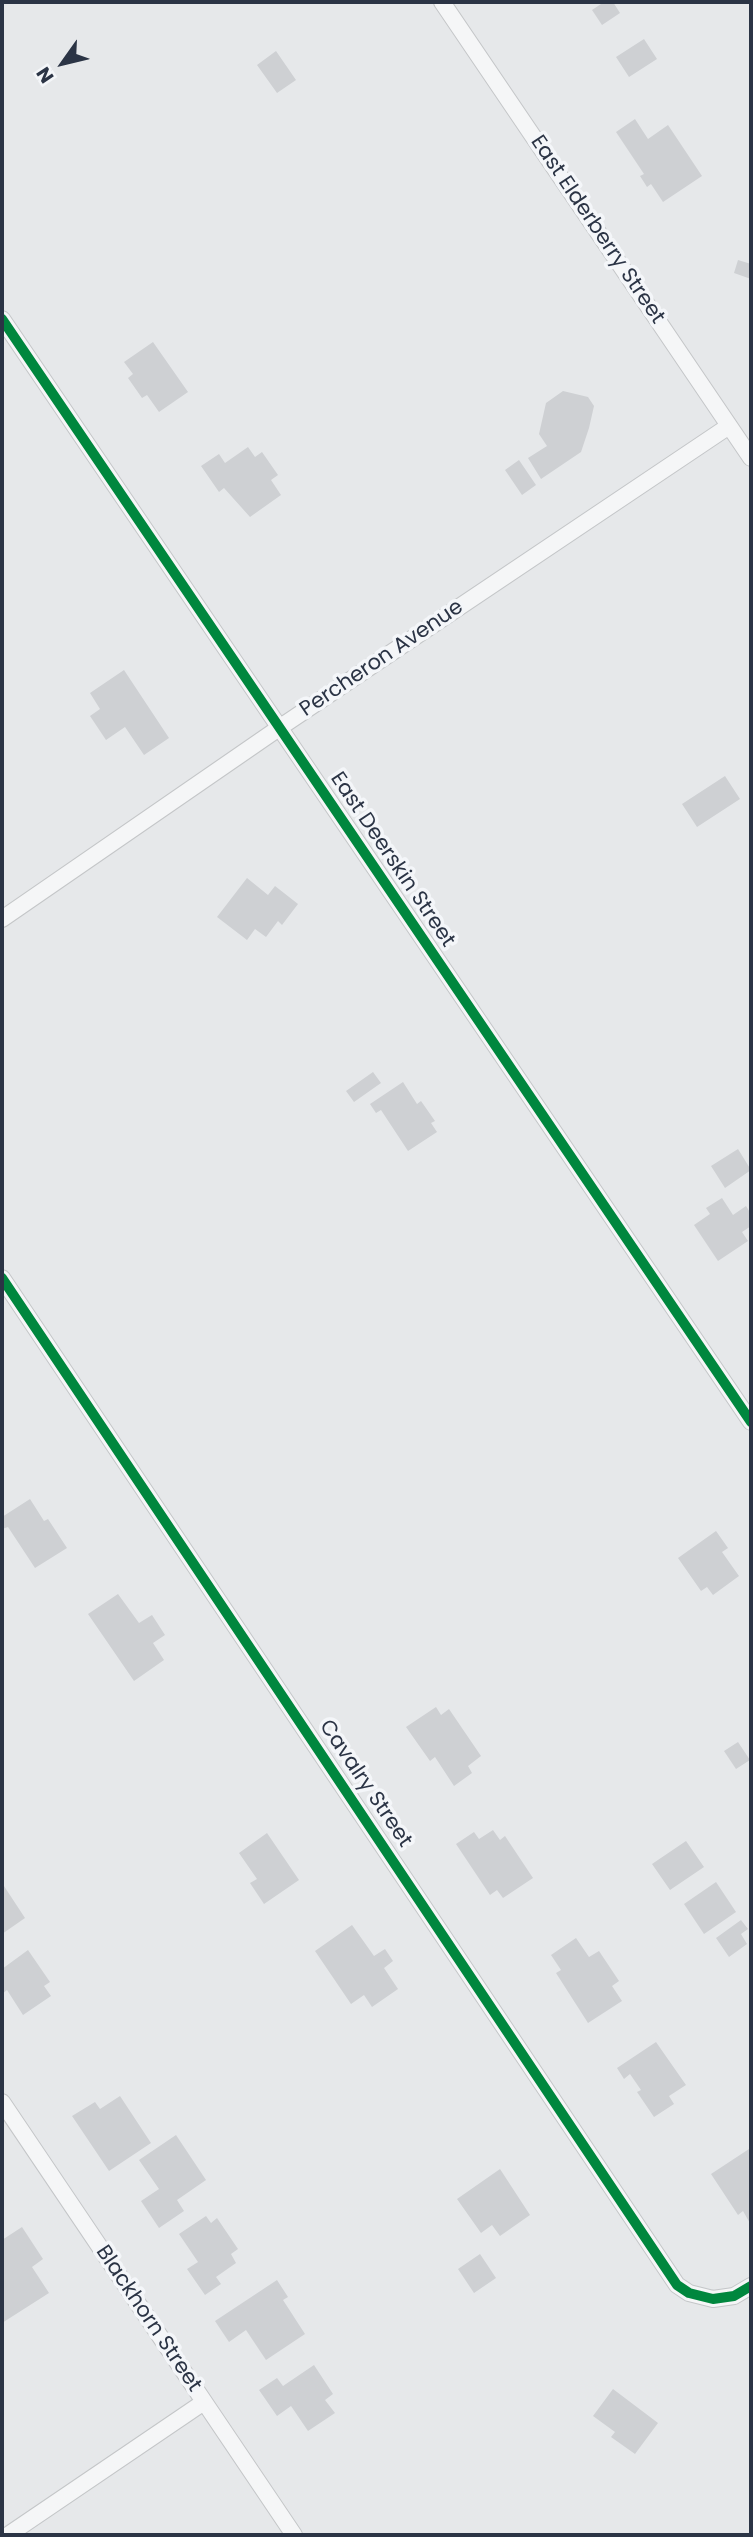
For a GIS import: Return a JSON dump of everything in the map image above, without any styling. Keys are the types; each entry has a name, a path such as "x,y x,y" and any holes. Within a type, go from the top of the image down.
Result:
{"street":[{"name":"East Elderberry Street","path":"442,2 751,458"},
{"name":"East Deerskin Street","path":"2,319 751,1422"},
{"name":"Percheron Avenue","path":"2,919 279,728 729,426"},
{"name":"Cavalry Street","path":"2,1278 677,2285 706,2299 734,2296 751,2286"},
{"name":"Blackhorn Street","path":"2,2102 294,2535"},
{"path":"8,2535 204,2402"}],"building":[{"path":"604,2 613,2 620,13 602,25 592,10"},
{"path":"644,39 657,59 629,77 616,57"},
{"path":"276,51 296,80 277,93 257,65"},
{"path":"635,119 648,139 668,125 702,176 663,202 651,184 647,187 640,176 644,174 616,132"},
{"path":"738,260 751,264 751,279 734,273"},
{"path":"153,342 188,392 159,412 147,395 142,398 128,378 133,374 124,362"},
{"path":"563,391 588,397 594,406 589,428 581,452 541,479 528,458 547,446 539,434 546,403"},
{"path":"248,447 255,457 262,452 278,475 271,480 281,495 250,517 224,488 219,492 201,466 219,454 225,463"},
{"path":"519,460 536,485 522,495 505,470"},
{"path":"124,670 169,738 144,755 125,727 106,740 90,716 100,709 90,693"},
{"path":"725,776 740,799 697,827 682,804"},
{"path":"247,878 268,895 275,886 298,904 282,925 278,921 266,937 255,929 247,940 217,917"},
{"path":"373,1072 381,1083 354,1102 346,1091"},
{"path":"403,1082 417,1104 421,1101 435,1121 431,1123 437,1132 408,1151 381,1110 376,1113 370,1104"},
{"path":"738,1149 751,1170 725,1188 711,1166"},
{"path":"722,1198 733,1215 746,1206 751,1214 751,1226 742,1232 748,1241 718,1261 694,1225 710,1214 706,1208"},
{"path":"30,1499 44,1521 48,1519 67,1548 35,1568 8,1527 2,1529 2,1517"},
{"path":"716,1531 728,1548 722,1552 739,1576 713,1595 707,1587 701,1591 678,1558"},
{"path":"118,1594 139,1623 152,1615 165,1635 153,1643 164,1660 134,1681 88,1614"},
{"path":"436,1707 441,1715 449,1709 481,1756 468,1766 472,1773 454,1786 435,1757 430,1761 406,1727"},
{"path":"738,1742 750,1760 736,1769 724,1751"},
{"path":"493,1830 500,1840 505,1836 533,1878 503,1898 497,1890 490,1895 456,1844 474,1832 479,1839"},
{"path":"267,1833 299,1880 264,1904 250,1883 257,1879 239,1853"},
{"path":"686,1841 704,1867 670,1890 652,1864"},
{"path":"716,1882 736,1912 704,1934 684,1904"},
{"path":"2,1883 25,1918 2,1934"},
{"path":"741,1920 748,1929 741,1934 747,1944 729,1957 716,1938"},
{"path":"352,1925 374,1956 385,1949 393,1961 384,1968 398,1989 372,2007 364,1995 351,2004 315,1951"},
{"path":"576,1938 589,1957 599,1951 619,1981 612,1986 622,2001 588,2023 556,1973 561,1970 551,1955"},
{"path":"28,1950 50,1982 44,1986 51,1996 23,2015 7,1990 2,1994 2,1969"},
{"path":"656,2042 686,2085 669,2096 674,2104 654,2117 637,2092 641,2090 630,2074 624,2079 617,2068"},
{"path":"120,2096 151,2143 109,2171 72,2116 95,2102 100,2109"},
{"path":"176,2135 206,2180 177,2200 184,2211 159,2228 141,2201 159,2189 139,2160"},
{"path":"749,2149 751,2225 743,2211 738,2215 711,2174"},
{"path":"500,2169 530,2215 500,2236 492,2225 481,2233 457,2199"},
{"path":"206,2216 211,2223 217,2218 238,2249 231,2254 236,2263 216,2277 221,2284 205,2295 187,2269 198,2262 179,2234"},
{"path":"22,2227 43,2259 32,2267 49,2293 2,2323 2,2240"},
{"path":"480,2254 496,2278 474,2293 458,2269"},
{"path":"277,2280 288,2297 283,2300 305,2334 266,2360 246,2330 229,2342 215,2321"},
{"path":"314,2365 333,2394 325,2400 335,2413 308,2431 291,2406 277,2416 259,2390 277,2378 283,2386"},
{"path":"613,2389 658,2423 635,2454 611,2437 615,2432 593,2416"}],"cycle path":[{"path":"2,319 751,1422"},
{"path":"2,1278 677,2285 689,2293 713,2299 734,2296 751,2286"}]}
